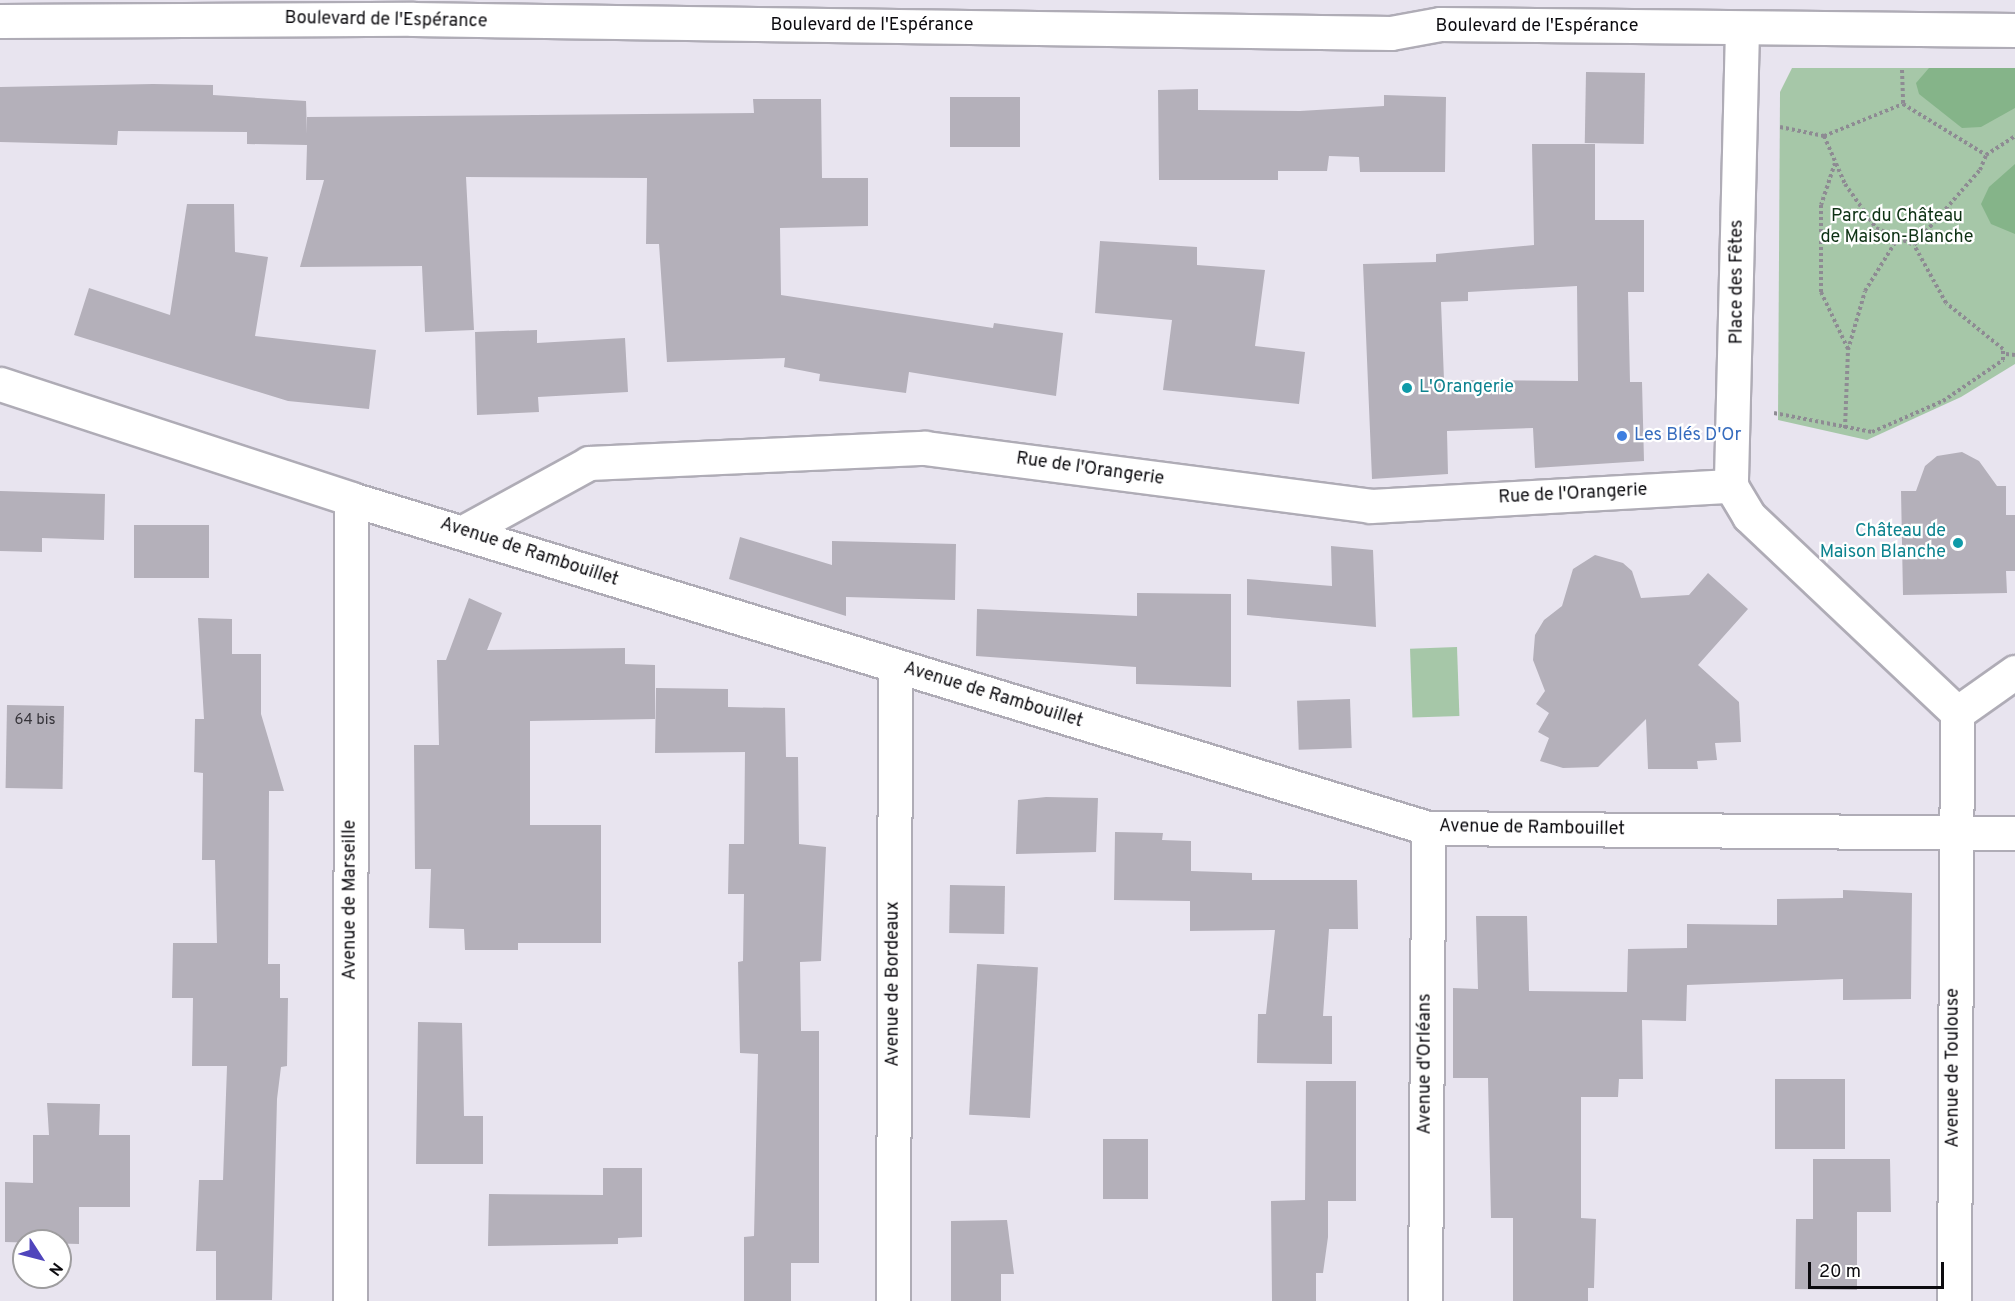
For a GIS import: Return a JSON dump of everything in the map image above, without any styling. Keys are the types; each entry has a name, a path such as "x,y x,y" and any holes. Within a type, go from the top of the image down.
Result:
{"street":[{"name":"Boulevard de l'Espérance","path":"0,21 414,9 960,13 1390,33 1440,12 1742,29"},
{"path":"1742,29 1913,19 2015,30"},
{"name":"Place des Fêtes","path":"1731,486 1737,414 1742,29"},
{"name":"Avenue de Rambouillet","path":"0,384 351,499 465,531 895,667 1428,828 1952,835 2015,833"},
{"name":"Rue de l'Orangerie","path":"465,531 590,463 926,448 1370,506 1731,486"},
{"path":"1731,486 1749,516 1957,713 1952,835"},
{"name":"Avenue de Marseille","path":"350,1301 351,499"},
{"name":"Avenue de Bordeaux","path":"893,1301 895,667"},
{"path":"1957,713 2015,672"},
{"name":"Avenue d'Orléans","path":"1425,1301 1428,828"},
{"name":"Avenue de Toulouse","path":"1952,835 1954,1301"}],"path":[{"path":"1903,104 1913,19"},
{"path":"1740,123 1824,136 1903,104"},
{"path":"1903,104 1986,155"},
{"path":"1824,136 1835,163 1876,228 1896,241 1914,245 1946,303 2006,354 2015,355"},
{"path":"1914,245 1980,170 1986,155 2015,136"},
{"path":"1835,163 1821,205 1821,292 1848,350"},
{"path":"1845,428 1848,350 1865,291 1896,241"},
{"path":"1737,414 1782,413 1872,432 1943,401 2006,354"}],"green space":[{"name":"Parc du Château de Maison-Blanche","path":"1792,68 2015,68 2015,364 1961,397 1867,440 1778,420 1780,92"},
{"path":"1929,68 2015,68 2015,108 1981,127 1962,128 1919,94 1916,83"},
{"path":"2015,164 2015,234 1991,224 1981,204 1989,187"},
{"path":"1457,647 1459,716 1412,718 1410,649"}],"building":[{"path":"1586,72 1645,73 1644,144 1585,143"},
{"path":"213,85 213,95 306,101 307,134 307,117 754,113 753,99 821,99 822,178 868,178 868,226 780,228 781,295 993,328 994,323 1063,333 1056,396 909,372 906,393 819,381 820,374 784,367 785,358 667,362 659,244 646,244 647,178 466,177 474,330 425,332 422,266 300,267 324,180 306,180 307,145 247,144 247,132 118,131 117,145 0,142 0,87"},
{"path":"1198,89 1198,110 1300,111 1384,106 1384,95 1446,97 1445,172 1360,172 1359,157 1329,156 1327,171 1278,171 1278,180 1159,180 1158,90"},
{"path":"950,97 1020,97 1020,147 950,147"},
{"path":"1532,144 1595,144 1595,220 1644,220 1644,292 1628,292 1630,382 1642,382 1644,461 1535,468 1533,428 1447,431 1448,474 1372,479 1363,264 1436,262 1436,254 1534,245","holes":["1577,286 1578,381 1444,380 1441,302 1468,301 1468,292"]},
{"path":"187,204 234,204 235,252 268,257 255,336 376,350 369,409 288,401 74,335 89,288 170,315"},
{"path":"1100,241 1197,247 1197,265 1265,270 1255,346 1305,352 1299,404 1163,390 1172,320 1095,313"},
{"path":"537,330 537,343 625,338 628,392 538,397 539,412 477,415 475,332"},
{"name":"Château de Maison Blanche","path":"1962,452 1979,461 1997,486 2006,486 2006,515 2015,515 2015,571 2006,571 2007,593 1903,595 1901,491 1916,491 1925,466 1937,456"},
{"path":"0,491 105,494 104,540 42,538 42,552 0,551"},
{"path":"134,525 209,525 209,578 134,578"},
{"path":"740,537 832,565 832,541 956,544 955,600 846,597 846,616 729,579"},
{"path":"1331,546 1373,550 1376,627 1247,615 1247,579 1332,586"},
{"path":"1595,555 1623,563 1632,571 1641,598 1689,595 1708,573 1748,609 1698,665 1739,702 1741,742 1715,743 1717,760 1697,761 1698,769 1648,769 1646,719 1598,767 1563,768 1540,761 1549,738 1538,732 1549,713 1536,704 1545,691 1533,660 1535,635 1544,620 1562,606 1573,569"},
{"path":"1137,593 1231,594 1231,687 1136,684 1136,667 976,656 977,609 1137,616"},
{"path":"469,598 502,613 487,650 625,648 625,664 655,665 655,719 530,721 530,825 601,825 601,943 518,943 518,950 465,950 464,929 429,928 431,869 415,869 414,745 439,745 437,660 446,660"},
{"path":"198,618 232,619 232,654 261,654 261,714 284,791 269,791 268,964 280,964 280,998 288,998 287,1066 281,1067 277,1099 272,1300 216,1300 216,1251 196,1251 199,1180 223,1180 227,1066 192,1066 193,998 172,998 173,943 217,943 215,860 202,860 203,773 194,772 195,719 204,719"},
{"path":"656,688 728,689 728,707 785,708 786,757 798,757 799,844 826,847 821,961 800,962 801,1031 819,1031 819,1263 791,1263 791,1301 744,1301 744,1237 754,1236 758,1054 740,1053 738,962 743,961 744,894 728,894 729,844 744,844 745,752 655,753"},
{"path":"1350,699 1352,748 1299,750 1297,701"},
{"path":"7,705 64,706 63,789 6,788"},
{"path":"1046,797 1098,798 1096,852 1016,854 1018,800"},
{"path":"1115,832 1163,833 1162,840 1191,841 1191,871 1252,873 1252,880 1357,880 1358,929 1329,929 1323,1016 1332,1016 1332,1064 1257,1063 1258,1014 1266,1014 1275,930 1190,931 1190,901 1114,900"},
{"path":"950,885 1005,886 1004,934 949,933"},
{"path":"1843,890 1912,893 1911,999 1843,1000 1843,979 1687,985 1686,1021 1642,1020 1643,1079 1619,1079 1618,1097 1581,1097 1581,1218 1596,1219 1594,1288 1588,1288 1588,1301 1513,1301 1513,1218 1491,1218 1488,1078 1453,1078 1453,988 1478,989 1476,916 1527,916 1529,991 1627,992 1628,949 1687,948 1687,924 1777,925 1777,899 1843,898"},
{"path":"977,964 1038,967 1030,1118 969,1115"},
{"path":"418,1022 462,1023 464,1116 483,1116 483,1164 416,1164"},
{"path":"1775,1079 1845,1079 1845,1149 1775,1149"},
{"path":"1306,1081 1356,1081 1356,1201 1328,1201 1328,1237 1323,1273 1316,1273 1316,1301 1272,1301 1271,1201 1305,1200"},
{"path":"47,1103 100,1104 99,1135 130,1135 130,1207 79,1207 79,1244 72,1244 72,1229 12,1229 12,1242 5,1242 5,1182 33,1183 33,1135 49,1135"},
{"path":"1103,1139 1148,1139 1148,1199 1103,1199"},
{"path":"1813,1159 1890,1159 1891,1212 1857,1212 1857,1290 1795,1289 1796,1219 1813,1219"},
{"path":"603,1168 642,1168 642,1237 618,1238 618,1244 488,1246 489,1194 603,1195"},
{"path":"1007,1220 1014,1274 1001,1274 1001,1301 951,1301 951,1221"}],"place":[{"name":"L'Orangerie","path":"1407,388"},
{"name":"Les Blés D'Or","path":"1622,436"},
{"name":"Château de Maison Blanche","path":"1958,543"}]}
